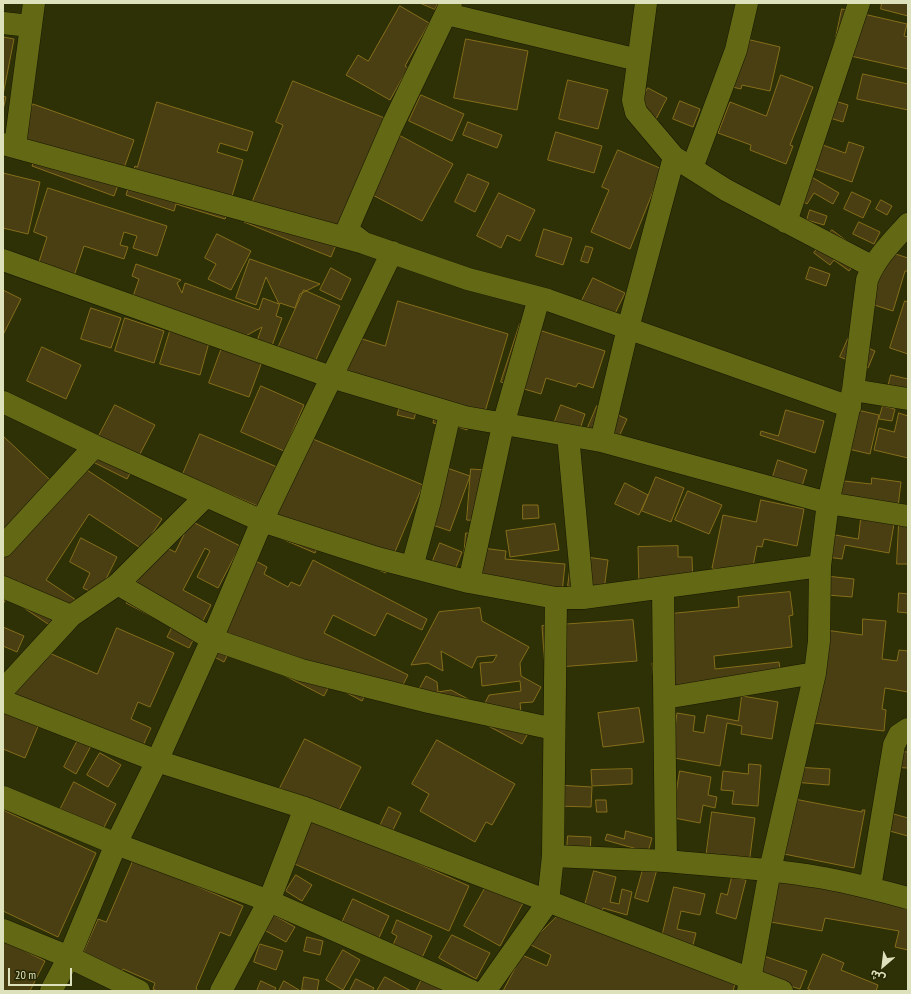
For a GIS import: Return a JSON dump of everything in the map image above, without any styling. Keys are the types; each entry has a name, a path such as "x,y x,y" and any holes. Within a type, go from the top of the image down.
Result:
{"street":[{"path":"34,3 9,145 364,243 468,279 539,298 628,328 852,398 908,398"},
{"path":"646,3 633,100 636,112 683,162 726,190 873,267"},
{"path":"601,441 628,328 683,162 736,50 747,3"},
{"path":"786,222 859,3"},
{"path":"364,243 347,230 392,126 449,8 638,60"},
{"path":"3,23 30,26"},
{"path":"750,985 770,870 815,673 819,642 820,566 828,503 852,398 868,280 873,267 881,254 908,224"},
{"path":"51,991 69,957 116,844 157,761 212,639 262,521 392,252"},
{"path":"3,260 331,377 450,413 504,425 601,441 828,503 908,516"},
{"path":"469,582 504,425 539,298"},
{"path":"3,402 95,446 262,521 377,558 469,582 556,598 583,598 820,566"},
{"path":"412,567 430,501 450,413"},
{"path":"568,435 583,598"},
{"path":"3,546 95,446"},
{"path":"3,690 71,616 118,584 206,496"},
{"path":"118,584 212,639 301,670 429,702 554,729"},
{"path":"3,587 71,616"},
{"path":"663,587 666,861"},
{"path":"485,991 548,902 553,856 556,598"},
{"path":"665,698 815,673"},
{"path":"3,701 157,761 305,808 548,902 750,985 782,991"},
{"path":"870,888 894,745 899,735 908,729"},
{"path":"3,797 116,844 269,900 472,991"},
{"path":"221,991 269,900 305,808"},
{"path":"553,856 666,861 770,870 818,877 908,898"},
{"path":"3,930 69,957 139,991"}],"building":[{"path":"420,3 438,3 435,9"},
{"path":"882,3 908,3 908,16 881,9"},
{"path":"400,6 429,23 405,66 408,68 390,100 346,75 358,55 368,61"},
{"path":"842,9 907,24 904,36 908,37 908,69 833,52"},
{"path":"3,37 14,39 3,95"},
{"path":"738,37 780,47 770,91 742,85 741,89 720,84"},
{"path":"466,39 528,51 517,110 454,98"},
{"path":"863,74 908,84 908,110 857,99"},
{"path":"781,75 813,87 790,145 793,146 786,164 750,150 751,145 718,133 730,102 766,116"},
{"path":"568,80 608,90 598,129 559,119"},
{"path":"293,81 387,119 331,257 244,222 283,125 276,122"},
{"path":"648,88 667,98 655,121 635,111"},
{"path":"421,95 464,114 452,141 409,121"},
{"path":"3,96 6,97 3,110"},
{"path":"822,97 848,105 843,122 817,114"},
{"path":"680,101 700,109 693,127 673,119"},
{"path":"157,102 253,132 247,151 220,143 217,152 243,160 225,219 176,204 174,211 126,195 135,166 137,167"},
{"path":"33,104 134,140 114,196 32,166 33,163 14,157"},
{"path":"468,122 502,135 497,148 463,135"},
{"path":"556,132 602,146 594,173 548,160"},
{"path":"397,134 453,164 422,221 367,192"},
{"path":"849,142 864,147 852,182 812,168 820,144 845,153"},
{"path":"618,150 662,169 630,249 591,232 609,190 602,187"},
{"path":"3,173 40,182 28,234 3,228"},
{"path":"468,174 489,183 475,212 455,202"},
{"path":"808,175 839,193 833,204 814,193 807,204 795,197"},
{"path":"48,188 167,226 157,256 133,248 137,236 124,232 120,245 128,247 124,259 84,246 74,276 38,265 47,237 34,232"},
{"path":"852,192 871,201 863,218 844,209"},
{"path":"499,193 535,210 520,241 507,235 501,248 477,236"},
{"path":"881,200 892,206 887,215 876,209"},
{"path":"810,210 827,216 824,225 807,220"},
{"path":"859,222 880,232 874,244 853,234"},
{"path":"544,229 572,238 563,265 536,256"},
{"path":"832,230 863,253 849,271 834,260 830,265 814,253"},
{"path":"217,234 251,251 231,290 208,279 216,264 205,258"},
{"path":"586,246 593,248 588,263 581,261"},
{"path":"880,249 908,258 908,271 905,271 893,311 865,302"},
{"path":"250,259 320,284 300,294 295,308 280,303 276,316 282,318 269,354 254,349 262,327 240,339 128,311 139,279 132,276 136,264 181,280 177,283 182,293 185,283 259,310 263,298 279,304 266,277 256,305 236,298"},
{"path":"810,267 830,274 826,286 806,279"},
{"path":"331,268 351,279 341,300 320,290"},
{"path":"593,278 625,293 606,332 574,317"},
{"path":"3,290 21,299 3,335"},
{"path":"304,290 340,306 310,373 274,357"},
{"path":"398,301 508,334 481,425 469,421 467,430 447,423 446,426 433,423 435,414 417,408 414,419 397,415 402,398 331,385 346,334 385,346"},
{"path":"905,301 908,302 908,354 890,348"},
{"path":"91,308 121,318 111,348 81,339"},
{"path":"125,318 164,331 154,363 115,351"},
{"path":"520,324 605,351 593,388 578,383 576,387 546,378 541,394 501,382"},
{"path":"171,328 210,339 200,375 160,364"},
{"path":"848,339 875,351 868,368 840,357"},
{"path":"224,342 264,356 249,397 209,383"},
{"path":"42,347 81,365 66,399 27,381"},
{"path":"891,375 908,379 908,391 888,387"},
{"path":"261,386 304,405 284,451 241,432"},
{"path":"115,405 155,425 127,479 87,459"},
{"path":"561,405 585,414 576,441 551,432"},
{"path":"597,406 627,419 612,452 583,439"},
{"path":"883,406 895,409 892,421 879,419"},
{"path":"849,408 879,415 870,454 840,447"},
{"path":"786,410 824,421 815,453 760,435 761,431 778,436"},
{"path":"899,413 908,416 908,458 874,450 879,428 894,432"},
{"path":"200,434 277,467 260,507 183,474"},
{"path":"301,434 423,485 386,573 342,555 322,538 315,553 261,530"},
{"path":"3,436 50,480 3,530"},
{"path":"446,450 452,452 447,468 470,476 450,531 421,521"},
{"path":"70,459 162,519 142,549 89,514 46,580 76,600 57,630 15,602 26,586 18,581 3,604 3,540"},
{"path":"778,460 807,470 801,489 772,480"},
{"path":"471,469 497,471 493,522 467,520"},
{"path":"656,477 684,488 671,522 642,511"},
{"path":"872,478 901,482 898,507 833,500 835,480 871,484"},
{"path":"625,483 648,495 639,515 615,504"},
{"path":"688,491 722,505 709,534 675,520"},
{"path":"761,500 804,509 797,546 764,539 762,547 757,546 751,576 712,568 723,515 756,522"},
{"path":"523,505 538,505 539,518 523,519"},
{"path":"861,519 894,524 889,553 845,545 842,559 820,556 824,533 858,539"},
{"path":"191,521 240,546 218,588 197,577 210,551 205,548 183,590 211,605 189,648 167,637 172,627 126,603 157,543 175,552"},
{"path":"555,524 559,550 510,557 506,531"},
{"path":"899,524 908,525 908,564 897,564"},
{"path":"466,533 483,535 482,548 506,551 505,559 565,564 561,603 462,582"},
{"path":"81,538 117,557 98,595 83,588 90,573 70,562"},
{"path":"440,543 462,552 449,585 427,576"},
{"path":"678,546 678,557 692,557 693,587 639,588 638,547"},
{"path":"572,555 608,560 604,590 568,586"},
{"path":"252,559 267,567 264,574 288,587 291,582 300,586 313,560 427,619 422,630 387,613 375,636 333,615 324,633 408,675 393,704 378,697 374,678 362,701 330,684 324,696 231,648 224,662 205,652"},
{"path":"817,575 854,579 852,597 815,594"},
{"path":"790,592 793,615 789,616 792,647 714,656 715,669 779,662 782,686 656,699 652,663 661,662 656,615 739,607 738,597"},
{"path":"899,593 908,594 908,613 898,612"},
{"path":"480,608 482,621 529,647 520,663 521,676 541,687 533,702 520,703 521,712 536,719 522,744 419,689 426,676 437,682 438,692 451,690 483,707 489,695 521,691 520,681 482,686 480,663 493,662 497,655 477,657 472,668 441,651 443,671 428,663 411,665 439,612"},
{"path":"863,619 886,621 882,659 897,661 899,650 908,651 908,692 885,688 882,709 886,710 884,731 814,723 825,630 862,635"},
{"path":"633,620 637,661 545,668 542,626"},
{"path":"3,627 24,636 17,652 3,646"},
{"path":"117,628 174,653 150,707 138,702 131,719 151,728 141,750 5,695 38,648 97,674"},
{"path":"742,696 778,702 772,739 741,734 742,726 727,723 720,766 663,756 675,727 677,713 695,716 693,731 704,733 707,715 738,721"},
{"path":"639,708 644,742 603,747 598,713"},
{"path":"3,710 39,724 25,758 3,749"},
{"path":"80,736 93,742 76,774 64,767"},
{"path":"305,739 361,767 336,816 280,788"},
{"path":"437,740 515,784 492,825 486,822 475,842 420,811 429,794 412,784"},
{"path":"891,751 908,752 908,768 890,767"},
{"path":"100,753 121,765 108,787 87,775"},
{"path":"749,764 761,765 758,806 732,804 734,791 721,790 723,771 748,774"},
{"path":"794,767 830,769 829,785 793,782"},
{"path":"632,769 632,784 592,786 591,770"},
{"path":"680,771 711,777 708,795 717,797 715,808 703,805 700,823 669,817 674,805"},
{"path":"74,782 116,804 101,833 59,812"},
{"path":"556,785 592,787 591,807 555,806"},
{"path":"789,798 862,812 862,810 865,810 854,868 779,853"},
{"path":"596,800 606,800 607,812 597,812"},
{"path":"389,807 401,813 392,832 380,826"},
{"path":"3,810 96,853 58,937 3,911"},
{"path":"712,812 755,818 749,864 706,858"},
{"path":"890,813 908,818 908,836 886,830"},
{"path":"310,816 469,886 449,931 290,862"},
{"path":"626,831 652,838 648,852 605,840 607,834 624,839"},
{"path":"568,836 591,837 590,852 567,850"},
{"path":"134,859 243,906 230,936 220,932 196,991 157,991 153,989 155,983 123,969 119,977 80,960 98,919 106,922"},
{"path":"644,866 657,869 648,902 635,898"},
{"path":"594,871 616,877 610,902 619,904 622,889 632,892 627,915 603,908 601,918 583,913"},
{"path":"296,875 312,885 302,901 286,891"},
{"path":"732,877 746,880 736,919 716,913 721,893 727,895"},
{"path":"775,877 904,901 903,908 908,909 908,950 895,947 899,931 825,918 822,931 771,922"},
{"path":"488,883 523,903 500,946 464,926"},
{"path":"674,887 705,894 700,915 681,911 677,929 696,933 692,949 661,941"},
{"path":"353,899 389,916 376,944 340,927"},
{"path":"563,911 736,980 733,991 503,991 522,955 547,966 551,955 529,944"},
{"path":"268,912 295,927 286,942 259,927"},
{"path":"397,920 432,936 420,962 391,949 397,936 392,933"},
{"path":"452,935 490,953 476,979 439,958"},
{"path":"307,937 323,941 320,955 304,951"},
{"path":"3,940 45,961 30,991 3,991"},
{"path":"260,944 283,951 276,970 254,962"},
{"path":"343,950 360,960 343,990 326,980"},
{"path":"823,954 844,963 841,970 878,985 876,991 812,991 808,989"},
{"path":"761,955 807,971 800,989 754,975"},
{"path":"304,977 319,980 317,991 302,990"},
{"path":"385,977 411,991 377,991"},
{"path":"356,979 374,988 372,991 350,991"},
{"path":"422,979 446,991 416,991"},
{"path":"261,981 276,988 274,991 257,991"},
{"path":"284,981 299,990 299,991 279,991"}]}
